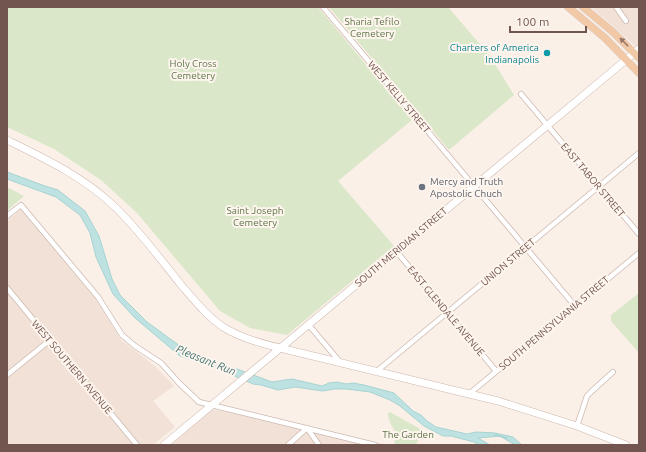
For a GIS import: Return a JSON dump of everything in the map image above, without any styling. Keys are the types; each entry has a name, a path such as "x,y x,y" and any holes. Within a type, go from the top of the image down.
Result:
{"main road":[{"path":"568,7 606,38 639,73"},
{"path":"583,7 613,31 637,54"}],"street":[{"name":"WEST KELLY STREET","path":"323,7 575,306"},
{"path":"616,7 626,20"},
{"name":"SOUTH MERIDIAN STREET","path":"164,445 474,186 627,60 637,54"},
{"name":"EAST TABOR STREET","path":"521,94 639,234"},
{"path":"7,140 68,171 99,192 120,212 198,305 211,318 224,327 247,339 518,406 577,426 626,445"},
{"name":"UNION STREET","path":"377,371 639,153"},
{"path":"7,216 21,205 95,293 122,335 133,345 161,363 196,400 211,406 375,445"},
{"name":"EAST GLENDALE AVENUE","path":"396,251 496,371"},
{"name":"SOUTH PENNSYLVANIA STREET","path":"469,394 639,252"},
{"name":"WEST SOUTHERN AVENUE","path":"7,288 137,445"},
{"path":"308,324 340,362"},
{"path":"7,375 50,340"},
{"path":"577,426 589,393 614,372"},
{"path":"288,445 307,428"},
{"path":"307,428 319,445"}],"shaded area":[{"path":"591,7 639,7 639,50 610,23"},
{"path":"21,209 97,301 121,340 156,367 174,386 153,401 175,427 153,445 7,445 7,221"},
{"path":"212,409 389,445 170,445"}],"green space":[{"path":"7,7 318,7 412,120 338,181 394,246 287,335 250,328 220,311 137,213 101,180 54,149 7,127"},
{"name":"Sharia Tefilo Cemetery","path":"329,7 448,7 490,56 514,95 449,150"},
{"path":"7,187 24,196 7,211"},
{"path":"639,293 639,353 611,321 611,315"},
{"name":"The Garden","path":"390,412 422,430 416,445 394,444 397,434 389,419 388,413"}],"water":[{"name":"Pleasant Run","path":"7,172 58,190 85,211 99,236 112,279 120,295 147,322 184,349 221,365 237,369 272,382 292,379 322,386 337,382 346,384 353,383 394,393 413,411 421,415 436,427 467,434 476,432 495,433 513,437 522,445 515,445 500,436 478,438 490,445 479,445 474,442 451,436 443,436 424,426 400,406 390,400 370,392 347,389 323,391 295,387 278,390 253,384 221,370 180,356 135,318 113,294 96,257 90,233 80,215 56,197 7,179"}],"waterway":[{"name":"Pleasant Run","path":"495,435 507,438"}],"place":[{"name":"Charters of America Indianapolis","path":"547,53"},
{"name":"Mercy and Truth Apostolic Chuch","path":"422,187"}],"park label":[{"name":"Holy Cross Cemetery","path":"193,68"},
{"name":"Saint Joseph Cemetery","path":"255,216"}]}
